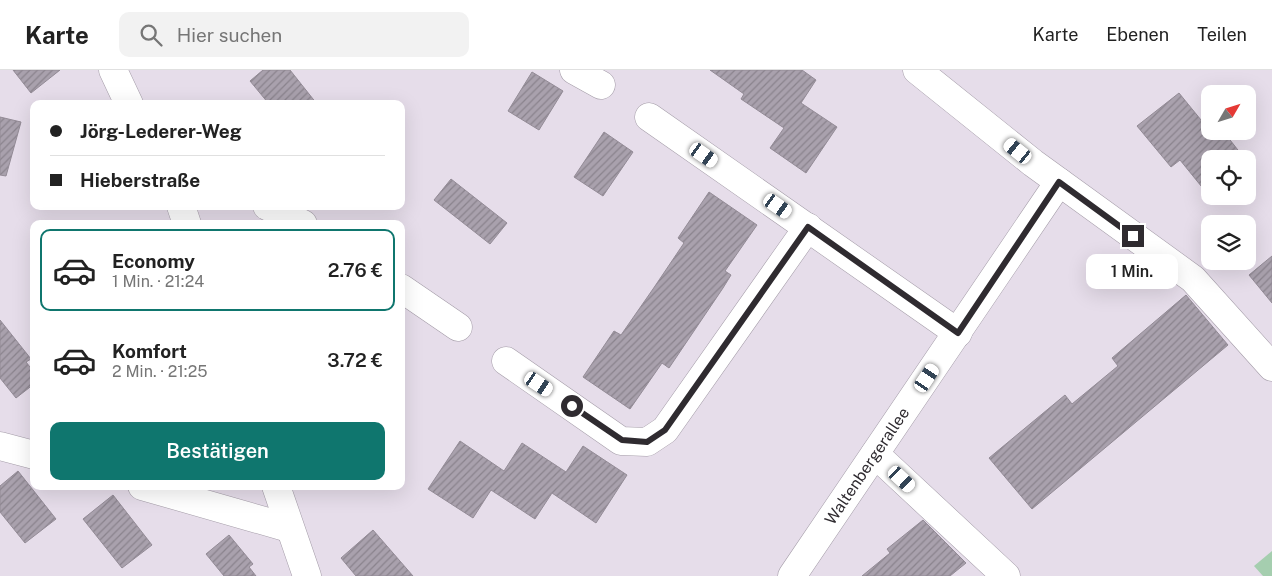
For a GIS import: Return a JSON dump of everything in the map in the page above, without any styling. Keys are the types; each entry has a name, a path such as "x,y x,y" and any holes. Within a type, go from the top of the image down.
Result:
{"street":[{"path":"113,70 127,100"},
{"path":"574,70 600,86"},
{"path":"917,70 1059,182 1193,279 1272,367"},
{"path":"649,117 958,333"},
{"name":"Waltenbergerallee","path":"792,576 1059,182"},
{"path":"275,210 295,220"},
{"path":"506,361 622,440 647,442 665,430 808,227"},
{"path":"405,291 458,327"},
{"path":"0,446 30,454"},
{"path":"875,454 1006,576"},
{"path":"156,490 289,528"},
{"path":"277,490 307,576"}],"green space":[{"path":"1272,551 1272,576 1263,576 1254,566"}],"building":[{"path":"13,70 60,70 31,93"},
{"path":"263,70 290,70 314,100 266,100 250,81"},
{"path":"710,70 802,70 816,80 801,103 837,127 806,173 770,148 784,128 741,99 744,94"},
{"path":"532,72 563,91 539,130 508,111"},
{"path":"1179,93 1201,120 1201,140 1230,140 1238,150 1201,150 1201,186 1180,160 1171,167 1137,126"},
{"path":"0,117 21,122 6,176 0,175"},
{"path":"604,132 633,152 603,196 574,177"},
{"path":"451,179 507,223 490,244 434,200"},
{"path":"709,192 757,225 725,271 731,275 723,288 669,368 662,363 630,409 583,377 614,331 621,335 653,289 684,243 678,238"},
{"path":"1272,256 1272,303 1249,275"},
{"path":"1186,295 1228,345 1032,509 989,458 1065,395 1072,404 1118,366 1112,358"},
{"path":"0,320 30,358 26,362 30,367 30,387 16,398 0,378"},
{"path":"460,441 504,471 522,443 566,472 583,446 627,475 596,523 552,493 535,519 491,490 473,518 428,489"},
{"path":"18,471 30,486 30,490 33,490 56,519 25,543 0,512 0,486"},
{"path":"113,495 152,545 122,568 83,519"},
{"path":"923,520 966,563 950,576 862,576 890,553 887,549"},
{"path":"373,530 413,576 356,576 341,558"},
{"path":"229,535 253,564 249,567 256,576 224,576 206,554"}],"route":[{"path":"572,406 622,440 647,442 665,430 808,227 958,333 1059,182 1133,236"}]}
